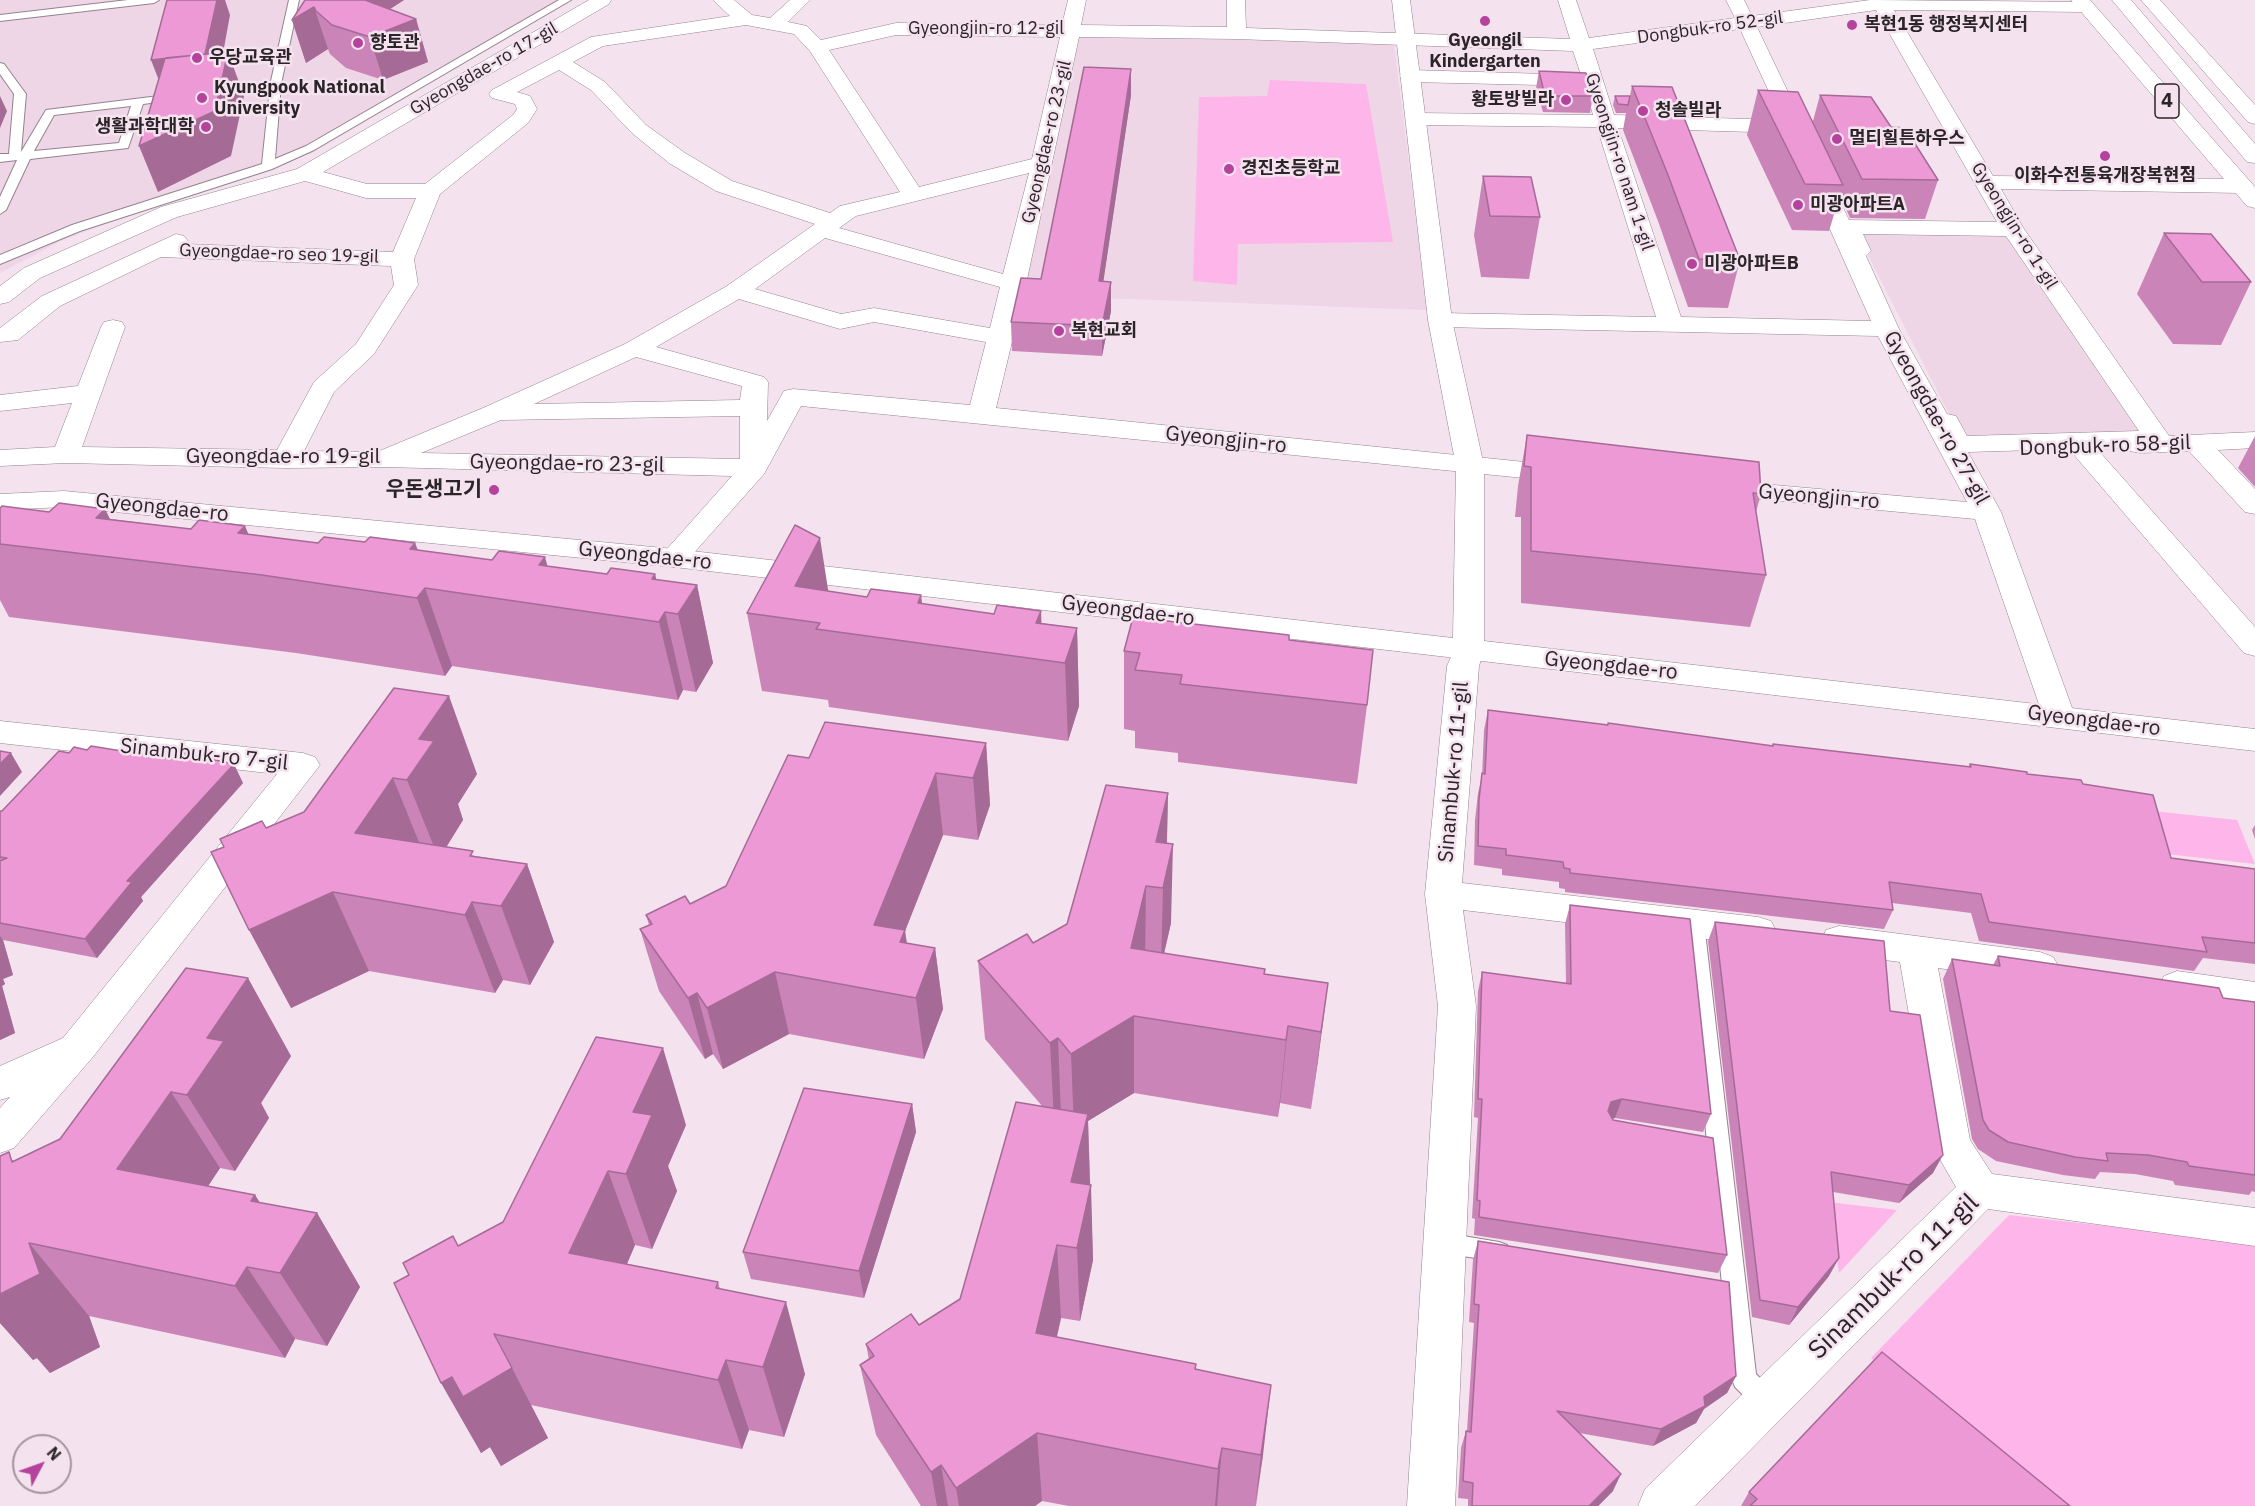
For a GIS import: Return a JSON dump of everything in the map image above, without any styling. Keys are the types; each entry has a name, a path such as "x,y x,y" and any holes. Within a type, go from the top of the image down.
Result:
{"street":[{"name":"Gyeongdae-ro 17-gil","path":"0,297 32,273 169,212 304,174 602,0"},
{"path":"723,0 746,19"},
{"path":"773,26 801,0"},
{"name":"Gyeongdae-ro 23-gil","path":"981,414 1014,284 1077,0"},
{"path":"1236,0 1236,33"},
{"path":"1401,0 1440,320 1470,466 1468,650"},
{"name":"Gyeongjin-ro nam 1-gil","path":"1567,0 1671,324"},
{"name":"Gyeongdae-ro 27-gil","path":"1734,0 1887,329 1988,512 2059,716"},
{"name":"4","path":"2121,0 2255,157"},
{"path":"2150,0 2255,118"},
{"name":"Dongbuk-ro 52-gil","path":"1406,40 1581,45 1881,2 2083,3"},
{"name":"Gyeongjin-ro 1-gil","path":"1881,2 2011,227 2157,442"},
{"name":"4","path":"2083,3 2248,194"},
{"path":"452,88 499,94 636,18"},
{"path":"598,41 746,19 800,30 817,47 912,195"},
{"name":"Gyeongjin-ro 12-gil","path":"817,47 896,29 1236,33 1406,40"},
{"path":"558,63 571,68 598,86 639,129 677,158 715,180 825,225 918,257 1014,284"},
{"path":"1410,76 1593,81"},
{"path":"1528,79 1539,120"},
{"name":"Gyeongdae-ro seo 19-gil","path":"286,460 323,388 365,349 406,285 402,259 430,191 521,119 526,109 524,100 499,94"},
{"path":"1416,119 1605,121 1795,128"},
{"name":"Gyeongdae-ro 19-gil","path":"0,458 66,455 381,460 492,414 634,349 736,291 825,225 848,211 1042,163"},
{"path":"304,174 366,191 430,191"},
{"path":"1985,182 2248,194"},
{"path":"0,335 9,335 51,301 186,236 169,212"},
{"path":"1839,224 2011,227"},
{"path":"2011,227 1848,227 1900,335 1958,444 2157,442"},
{"name":"Gyeongdae-ro seo 19-gil","path":"157,250 402,259"},
{"path":"736,291 840,322 874,315 1001,337"},
{"path":"1440,320 1887,329"},
{"path":"66,455 113,327"},
{"path":"634,349 755,382 754,468"},
{"path":"0,403 87,393"},
{"path":"674,558 754,468 794,397 981,414"},
{"name":"Gyeongdae-ro 19-gil","path":"492,414 753,408"},
{"name":"Gyeongjin-ro","path":"981,414 1470,466 1588,476"},
{"name":"Dongbuk-ro 58-gil","path":"1955,452 2157,442 2255,440"},
{"path":"2196,442 2255,506"},
{"path":"2081,447 2255,646"},
{"name":"Gyeongdae-ro 23-gil","path":"381,460 754,468"},
{"name":"Gyeongjin-ro","path":"1694,486 1988,512"},
{"name":"Gyeongdae-ro","path":"0,502 64,499 674,558 2255,740"},
{"name":"Sinambuk-ro 11-gil","path":"1431,1506 1457,1006 1443,894 1463,666 1468,650"},
{"name":"Sinambuk-ro 7-gil","path":"0,732 303,765 79,1046 0,1136"},
{"path":"49,767 74,741"},
{"path":"1443,894 1916,949 2068,970"},
{"path":"1916,949 1952,1144 1980,1190"},
{"path":"2150,982 2255,997"},
{"name":"Sinambuk-ro 7-gil","path":"0,1084 79,1046"},
{"name":"Sinambuk-ro 11-gil","path":"1662,1506 1980,1190 2018,1197 2255,1227"}],"lane":[{"path":"0,18 154,0"},
{"path":"267,166 276,84 294,0"},
{"path":"0,260 76,228 267,166 310,148 566,0"},
{"path":"0,66 20,94 20,156"},
{"path":"207,93 276,84"},
{"path":"0,210 20,156 50,112 184,96"},
{"path":"0,158 124,146 138,102"},
{"path":"1694,923 1744,1378 1767,1402"},
{"path":"1696,1143 1719,1147"},
{"path":"1445,1243 1526,1256"},
{"path":"1712,1286 1735,1289"}],"shaded area":[{"name":"Kyungpook National University","path":"0,0 573,0 312,153 115,220 61,241 0,273"},
{"name":"경진초등학교","path":"1074,36 1394,43 1427,310 1022,295"},
{"path":"1270,80 1366,84 1393,242 1238,244 1237,285 1193,281 1199,97 1267,96"},
{"path":"1854,228 2006,230 2151,441 1966,447"},
{"path":"2153,811 2237,820 2255,864 2167,854"},
{"path":"1828,1202 1897,1210 1839,1273"},
{"path":"2009,1215 2255,1243 2255,1506 2048,1506 1871,1358"}],"building":[{"path":"167,0 217,0 205,54 151,60"},
{"path":"305,0 365,0 416,19 370,37 332,25 314,7 292,20"},
{"path":"228,52 215,111 139,146 165,58"},
{"path":"1084,67 1131,69 1099,281 1111,282 1102,326 1011,322 1021,278 1041,279"},
{"path":"1539,71 1586,73 1593,96 1545,96"},
{"path":"1632,86 1672,87 1740,260 1699,259"},
{"path":"1758,90 1798,92 1843,185 1805,184"},
{"path":"1820,95 1871,97 1891,127 1905,128 1938,180 1862,179"},
{"path":"1615,96 1630,96 1628,105 1618,104"},
{"path":"1483,176 1531,177 1540,217 1490,216"},
{"path":"2164,233 2211,234 2251,282 2202,282"},
{"path":"1527,435 1759,462 1761,494 1753,493 1766,575 1531,551 1531,467 1524,466"},
{"path":"59,503 105,509 96,518 191,529 199,520 245,526 238,533 318,543 324,537 365,542 370,537 415,543 410,549 492,560 499,551 545,557 539,565 607,574 611,568 655,574 652,579 697,585 678,614 665,612 659,622 425,588 417,598 262,575 0,544 0,508 2,506 49,512"},
{"path":"795,525 820,538 795,586 867,597 871,589 921,595 918,603 994,614 997,605 1041,611 1036,623 1077,628 1065,663 816,629 820,623 747,613"},
{"path":"1133,617 1289,635 1289,640 1373,650 1367,705 1180,684 1182,675 1135,670 1140,653 1124,651"},
{"path":"394,688 449,696 419,739 434,741 407,780 393,778 355,833 473,851 470,856 527,864 501,906 472,902 465,915 333,892 249,930 211,852 224,847 220,839 262,821 266,828 304,812"},
{"path":"1488,710 1608,725 1608,723 1773,746 1773,744 1971,767 1970,764 2081,780 2083,784 2153,795 2171,858 2255,869 2255,943 2202,937 2207,952 1989,922 1981,894 1889,882 1893,910 1570,873 1570,869 1564,868 1563,862 1506,855 1506,849 1478,846 1479,800 1482,773 1485,774"},
{"path":"825,722 986,743 973,778 936,773 874,925 905,930 900,942 935,948 916,998 775,972 707,1008 697,993 688,998 640,929 652,924 646,915 685,896 690,904 726,886 788,755 809,758"},
{"path":"91,746 177,760 184,753 234,764 127,881 132,882 85,939 0,923 0,861 7,858 0,857 0,811 59,751 69,753 74,747 87,750"},
{"path":"0,751 11,753 0,764"},
{"path":"1106,785 1168,793 1156,842 1173,844 1163,888 1146,886 1131,948 1265,969 1264,974 1328,983 1321,1032 1288,1026 1286,1040 1134,1016 1071,1054 1058,1038 1050,1043 978,961 1027,934 1033,943 1067,924"},
{"path":"1570,905 1690,919 1711,1114 1622,1099 1611,1102 1608,1111 1613,1120 1713,1138 1727,1255 1479,1217 1480,1201 1477,1200 1482,1099 1478,1099 1482,972 1571,984"},
{"path":"1715,922 1884,941 1890,1011 1920,1015 1943,1155 1909,1185 1831,1172 1839,1258 1798,1307 1760,1300"},
{"path":"1998,956 2219,988 2223,998 2255,1002 2255,1175 2189,1166 2187,1162 2148,1155 2106,1153 2108,1161 2075,1157 2008,1142 1989,1130 1983,1120 1952,959 2000,966"},
{"path":"186,968 248,978 207,1038 224,1041 187,1095 171,1092 117,1169 255,1195 251,1201 317,1213 280,1273 247,1267 235,1286 29,1243 40,1274 0,1294 0,1156 9,1152 12,1162 60,1139"},
{"path":"596,1037 663,1048 633,1112 652,1115 626,1174 608,1171 569,1253 718,1282 716,1288 786,1302 763,1367 726,1360 718,1380 494,1334 512,1368 463,1397 452,1377 441,1383 394,1283 409,1275 403,1263 453,1236 458,1246 503,1222"},
{"path":"804,1088 912,1104 859,1271 743,1252"},
{"path":"1016,1102 1088,1114 1071,1182 1091,1185 1077,1248 1057,1245 1036,1333 1196,1364 1195,1369 1271,1385 1261,1455 1222,1448 1218,1469 1037,1433 956,1488 941,1465 931,1472 860,1365 874,1356 866,1344 911,1314 919,1325 960,1299"},
{"path":"1478,1241 1729,1282 1736,1376 1704,1397 1705,1406 1661,1429 1557,1411 1621,1474 1589,1506 1472,1506 1473,1483 1463,1481 1466,1431 1471,1432 1479,1305 1474,1304"},
{"path":"1882,1352 2070,1506 1750,1506 1757,1499 1749,1492"}],"place":[{"name":"Gyeongil Kindergarten","path":"1485,21"},
{"name":"복현1동 행정복지센터","path":"1852,25"},
{"name":"향토관","path":"358,43"},
{"name":"우당교육관","path":"197,58"},
{"name":"Kyungpook National University","path":"202,98"},
{"name":"황토방빌라","path":"1566,100"},
{"name":"청솔빌라","path":"1643,111"},
{"name":"생활과학대학","path":"206,127"},
{"name":"멀티힐튼하우스","path":"1837,139"},
{"name":"이화수전통육개장복현점","path":"2105,156"},
{"name":"경진초등학교","path":"1229,169"},
{"name":"미광아파트A","path":"1798,205"},
{"name":"미광아파트B","path":"1692,264"},
{"name":"복현교회","path":"1059,331"},
{"name":"우돈생고기","path":"494,490"}]}
